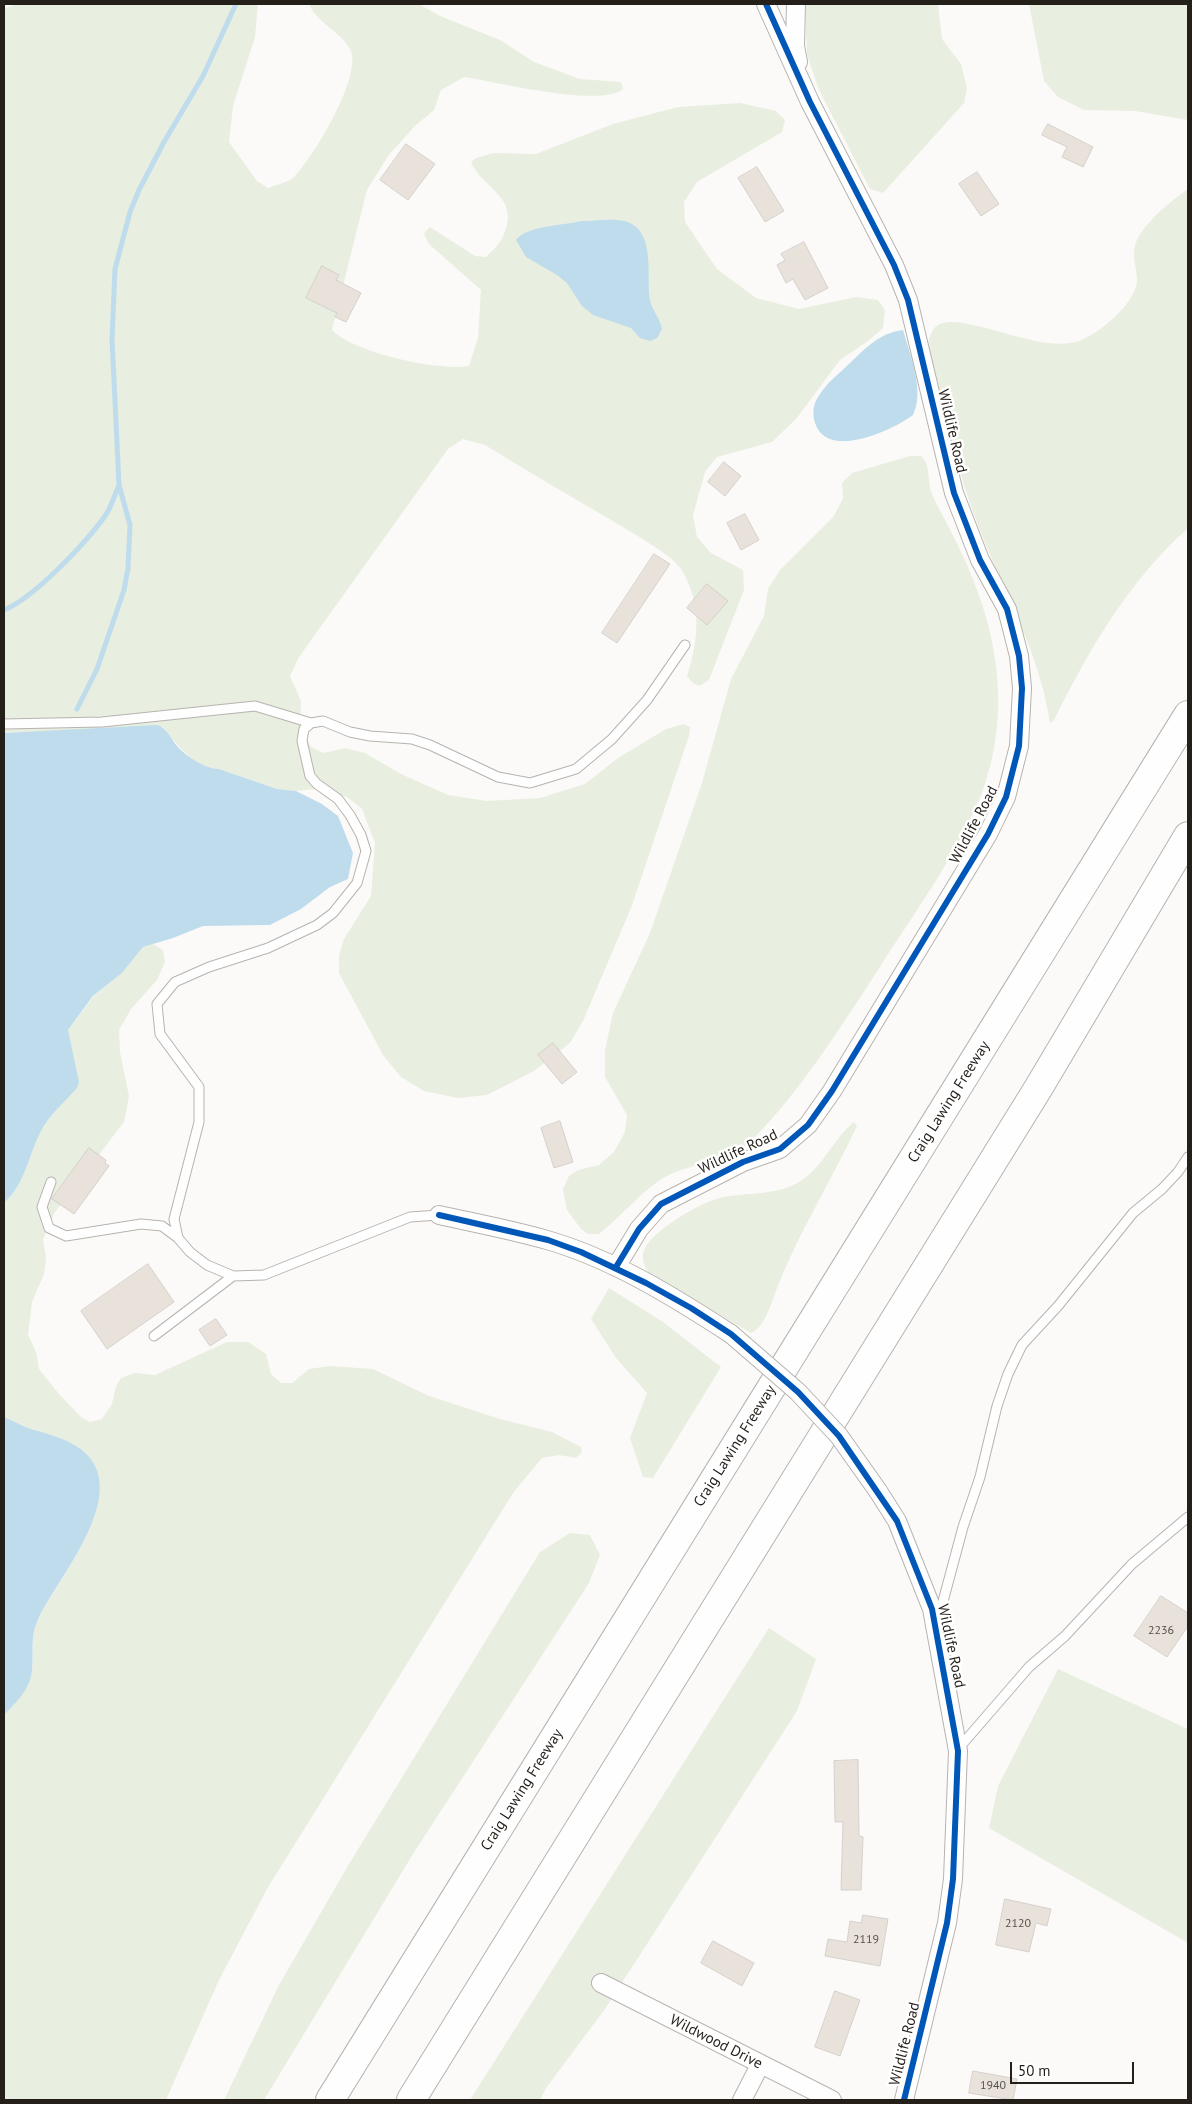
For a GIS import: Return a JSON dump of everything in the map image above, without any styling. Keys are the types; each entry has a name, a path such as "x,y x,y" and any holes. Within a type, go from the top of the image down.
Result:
{"highway":[{"name":"Craig Lawing Freeway","path":"330,2100 1188,715"},
{"path":"411,2100 1039,1087 1188,836"},
{"path":"1039,1087 1188,873"}],"street":[{"path":"796,4 795,46 802,82"},
{"path":"765,5 802,82"},
{"name":"Wildlife Road","path":"616,1267 639,1229 661,1204 743,1162 780,1149 808,1125 832,1091 988,834 1006,797 1019,746 1022,688 1019,656 1007,610 980,560 954,493 908,300 884,244 844,170 802,82"},
{"name":"Wildlife Road","path":"439,1215 548,1240 616,1267 691,1308 731,1334 798,1392 839,1436 897,1521 932,1609 958,1749 953,1879 947,1923 904,2100"},
{"name":"Wildwood Drive","path":"601,1983 832,2100"},
{"path":"742,2100 760,2065"}],"lane":[{"path":"178,1238 174,1219 200,1122 198,1087 192,1075 160,1034 158,1004 175,982 209,967 268,948 317,925 333,913 347,898 357,883 363,868 366,851 361,835 350,815 338,799 317,784 310,776 302,740 304,728 311,723 323,721 350,732 370,736 412,739 430,745 498,776 530,782 576,768 612,739 647,700 685,645"},
{"path":"4,724 102,722 255,706 311,723"},
{"path":"936,1628 963,1527 980,1477 997,1406 1008,1374 1022,1345 1058,1306 1133,1213 1162,1189 1178,1172 1188,1157"},
{"path":"51,1182 42,1207 49,1228 66,1236 141,1224 162,1226 207,1265 233,1276 264,1275 410,1217 439,1215"},
{"path":"154,1336 233,1276"},
{"path":"958,1749 1029,1667 1065,1636 1132,1564 1188,1517"}],"shaded area":[{"path":"16,4 258,4 255,37 233,106 229,142 257,181 268,188 293,178 312,154 334,116 350,77 352,61 350,49 341,37 317,16 309,4 419,4 440,16 500,40 534,62 580,79 621,82 623,89 611,94 593,96 547,92 464,77 441,90 434,110 415,126 388,156 367,190 332,330 358,346 377,353 438,366 469,366 478,338 481,290 429,244 424,234 430,227 475,256 486,257 504,235 508,214 506,206 471,162 476,158 494,153 536,154 613,124 678,107 740,103 776,111 785,120 782,132 697,182 684,202 685,222 717,269 756,298 799,309 856,297 878,300 885,310 883,328 840,360 796,419 772,442 717,457 705,472 693,515 697,537 711,553 743,570 744,590 709,680 699,686 693,683 687,676 696,635 695,608 688,582 676,563 639,537 485,445 463,439 448,449 299,657 290,676 301,701 300,726 311,747 324,753 345,748 365,753 401,774 448,795 487,801 540,798 585,784 618,758 666,729 684,724 690,727 689,736 631,908 583,1021 570,1043 534,1071 487,1095 458,1098 424,1091 401,1077 383,1055 339,973 339,955 344,939 371,896 375,843 362,809 347,797 315,789 296,791 277,789 202,765 187,754 163,727 4,733 4,9"},
{"path":"805,4 938,4 942,39 961,64 967,88 964,103 883,193 870,189 819,90 807,55"},
{"path":"1029,4 1188,4 1188,120 1135,111 1084,110 1058,97 1044,81"},
{"path":"1188,189 1188,528 1147,571 1112,617 1096,642 1054,720 1050,723 1039,673 972,510 939,393 928,346 929,340 937,325 952,322 984,327 1040,342 1059,344 1075,342 1093,334 1123,309 1135,289 1137,275 1134,250 1141,233 1160,212"},
{"path":"910,456 921,456 926,464 933,495 976,587 987,619 994,651 998,684 998,717 994,750 985,784 976,806 939,875 853,1008 822,1055 770,1121 742,1148 720,1158 683,1169 660,1180 599,1234 588,1234 581,1229 567,1210 563,1189 569,1176 578,1170 599,1165 614,1152 625,1132 627,1115 605,1077 605,1050 613,1013 650,933 702,783 731,679 764,616 768,589 780,570 834,516 843,498 842,483 852,473"},
{"path":"153,944 163,950 165,962 157,980 131,1009 119,1030 120,1052 129,1096 124,1122 55,1212 43,1239 46,1258 44,1274 32,1302 28,1335 36,1352 39,1369 59,1394 82,1418 90,1422 102,1419 112,1404 116,1386 121,1378 135,1373 155,1375 227,1342 248,1342 266,1354 271,1374 281,1383 292,1383 309,1369 330,1366 373,1369 429,1396 500,1419 552,1432 581,1447 582,1452 576,1458 559,1455 542,1458 513,1493 267,1889 219,1980 166,2100 4,2100 4,1715 17,1701 28,1682 33,1664 34,1634 37,1622 87,1535 96,1511 100,1487 95,1466 80,1448 55,1436 28,1428 4,1417 4,1203 19,1184 41,1130 51,1116 77,1088 68,1030 94,996 122,973 143,947"},
{"path":"854,1122 857,1126 795,1247 767,1314 756,1330 751,1333 656,1282 649,1273 643,1259 646,1247 653,1238 673,1221 697,1207 716,1199 773,1191 801,1181 810,1174 846,1129"},
{"path":"609,1288 663,1322 721,1367 653,1478 643,1477 630,1438 647,1393 616,1358 591,1319"},
{"path":"570,1533 590,1535 600,1555 589,1583 413,1854 264,2100 224,2100 279,1985 349,1864 540,1552"},
{"path":"769,1628 816,1659 797,1711 605,2009 546,2088 540,2100 470,2100"},
{"path":"1058,1669 1188,1729 1188,1943 989,1828 998,1786"}],"water":[{"path":"581,221 624,221 634,226 641,233 646,243 648,254 650,300 662,329 657,338 650,341 640,338 631,328 593,315 582,306 567,283 526,257 516,240 529,231"},
{"path":"903,330 917,384 916,405 913,415 891,428 861,439 833,440 822,434 815,423 813,413 815,403 821,392 863,350 881,337"},
{"path":"157,725 167,731 182,751 203,765 277,789 296,791 322,804 338,816 353,853 348,879 330,887 301,909 270,925 203,926 143,947 122,973 93,996 68,1030 79,1082 77,1088 51,1116 41,1130 19,1184 4,1203 4,733"},
{"path":"4,1417 28,1428 62,1439 81,1449 96,1467 100,1488 96,1512 86,1536 37,1622 33,1640 31,1678 18,1701 4,1715"}],"building":[{"path":"1048,124 1093,147 1083,167 1062,157 1067,147 1042,135"},
{"path":"406,144 435,164 408,200 380,180"},
{"path":"757,167 784,211 765,222 738,178"},
{"path":"977,172 999,204 981,216 959,184"},
{"path":"804,242 828,288 805,300 793,279 786,283 777,265 785,260 781,254"},
{"path":"322,266 339,275 336,280 361,293 346,322 335,317 337,313 306,298"},
{"path":"724,462 741,476 725,496 708,482"},
{"path":"745,514 759,540 741,550 727,523"},
{"path":"654,554 670,564 617,643 602,633"},
{"path":"707,584 728,601 707,625 687,608"},
{"path":"553,1043 577,1072 562,1084 538,1055"},
{"path":"560,1121 573,1162 554,1168 541,1128"},
{"path":"89,1148 106,1160 105,1163 109,1166 74,1214 52,1199"},
{"path":"148,1264 174,1302 107,1349 81,1311"},
{"path":"216,1319 227,1335 210,1346 199,1330"},
{"path":"1161,1596 1188,1613 1188,1626 1167,1657 1134,1636"},
{"path":"858,1760 859,1836 863,1837 861,1890 841,1890 843,1822 835,1822 834,1761"},
{"path":"1005,1899 1051,1909 1047,1926 1036,1923 1029,1952 996,1945"},
{"path":"863,1915 888,1919 880,1966 825,1956 828,1939 847,1942 850,1921 861,1923"},
{"path":"713,1941 754,1963 742,1986 701,1963"},
{"path":"835,1991 860,2000 840,2056 815,2047"},
{"path":"973,2071 1017,2079 1013,2100 969,2093"}],"waterway":[{"path":"77,709 97,669 124,590 128,568 130,525 119,485 112,339 115,269 130,212 139,190 164,142 203,76 236,4"},
{"path":"4,610 30,594 74,553 107,513 119,485"}],"cycle path":[{"path":"616,1267 639,1229 661,1204 743,1162 780,1149 808,1125 832,1091 988,834 1006,797 1019,746 1022,688 1019,656 1007,609 980,560 954,493 908,300 894,265 810,102 766,4"},
{"path":"439,1215 548,1240 581,1252 646,1283 691,1308 731,1334 798,1392 839,1436 897,1521 932,1609 958,1751 953,1879 947,1923 904,2100"}]}
